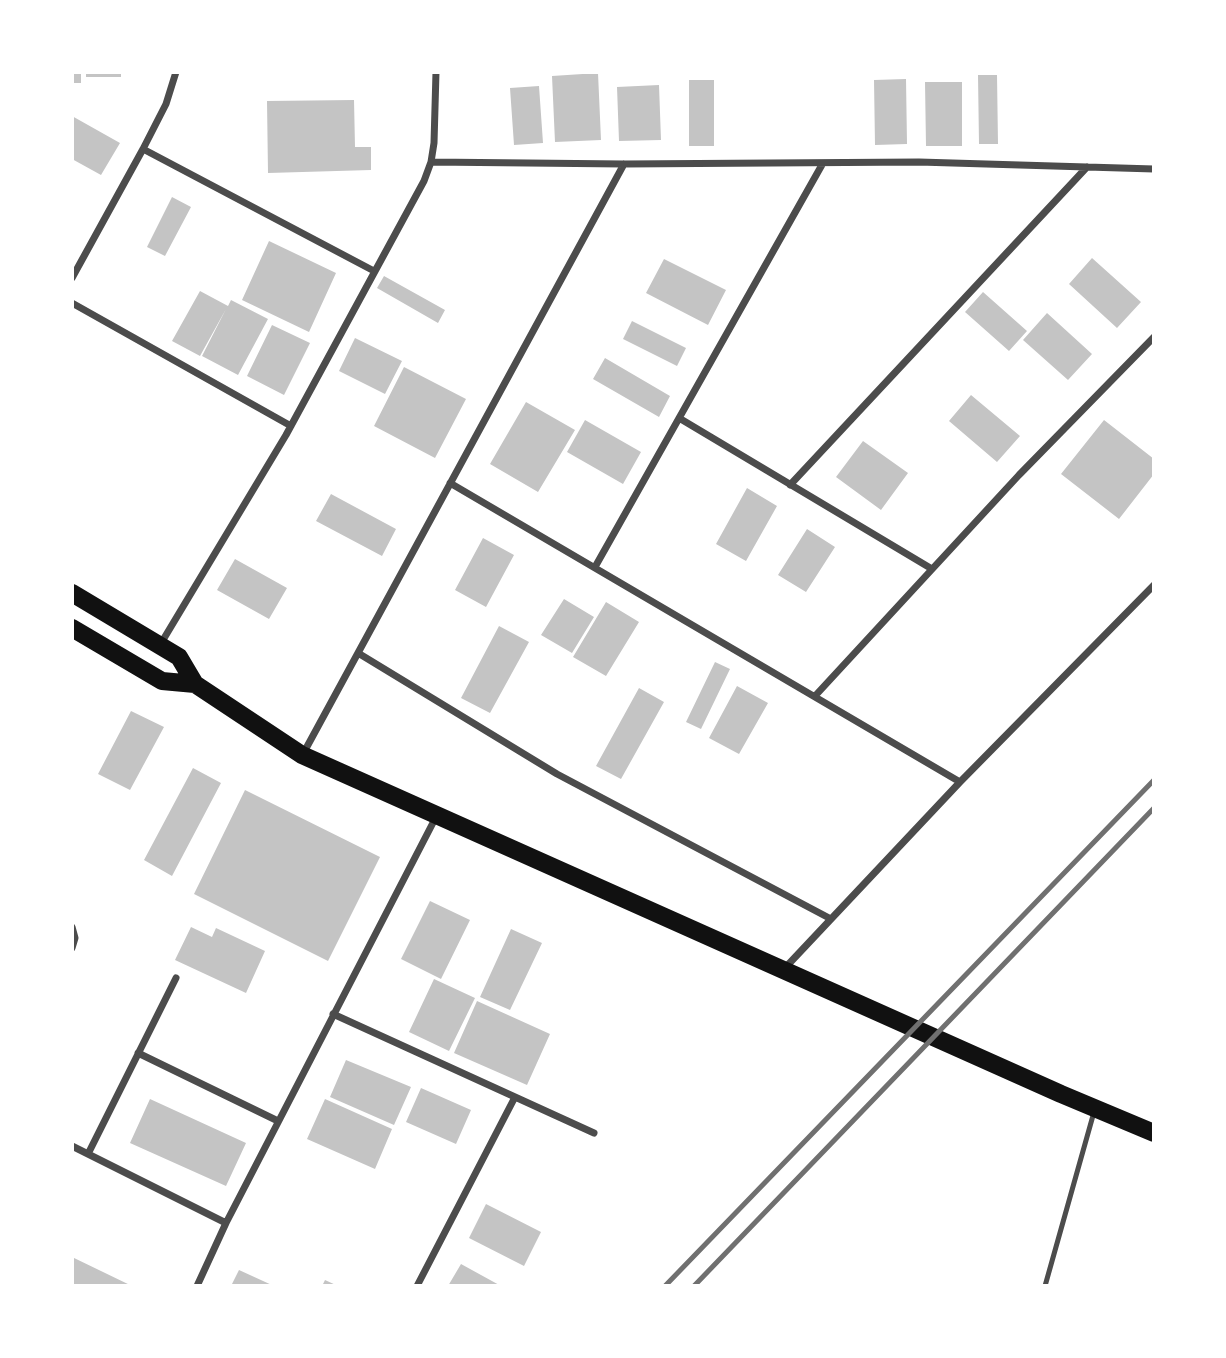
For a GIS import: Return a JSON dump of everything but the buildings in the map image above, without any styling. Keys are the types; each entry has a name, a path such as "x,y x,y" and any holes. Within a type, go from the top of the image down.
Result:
{"main road":[{"path":"72,593 179,657 195,684 302,755 1154,1133"},
{"path":"72,628 162,681 195,684"}],"street":[{"path":"72,278 166,104 176,72"},
{"path":"160,646 291,426 424,181 431,162 436,72"},
{"path":"143,149 374,271"},
{"path":"431,162 919,162 1154,169"},
{"path":"595,568 823,163"},
{"path":"302,755 624,164"},
{"path":"790,485 1087,167"},
{"path":"72,303 291,426"},
{"path":"814,696 1019,475 1154,337"},
{"path":"679,418 932,569"},
{"path":"450,483 960,782"},
{"path":"784,970 960,782 1154,585"},
{"path":"358,653 557,774 831,919"},
{"path":"197,1286 226,1223 437,815"},
{"path":"72,927 75,938 72,948"},
{"path":"88,1154 176,978"},
{"path":"333,1014 594,1133"},
{"path":"138,1053 278,1121"},
{"path":"417,1286 514,1097"},
{"path":"72,1146 226,1223"}],"lane":[{"path":"1045,1286 1095,1109"}],"railway":[{"path":"665,1286 1154,780"},
{"path":"694,1286 1154,808"}]}
